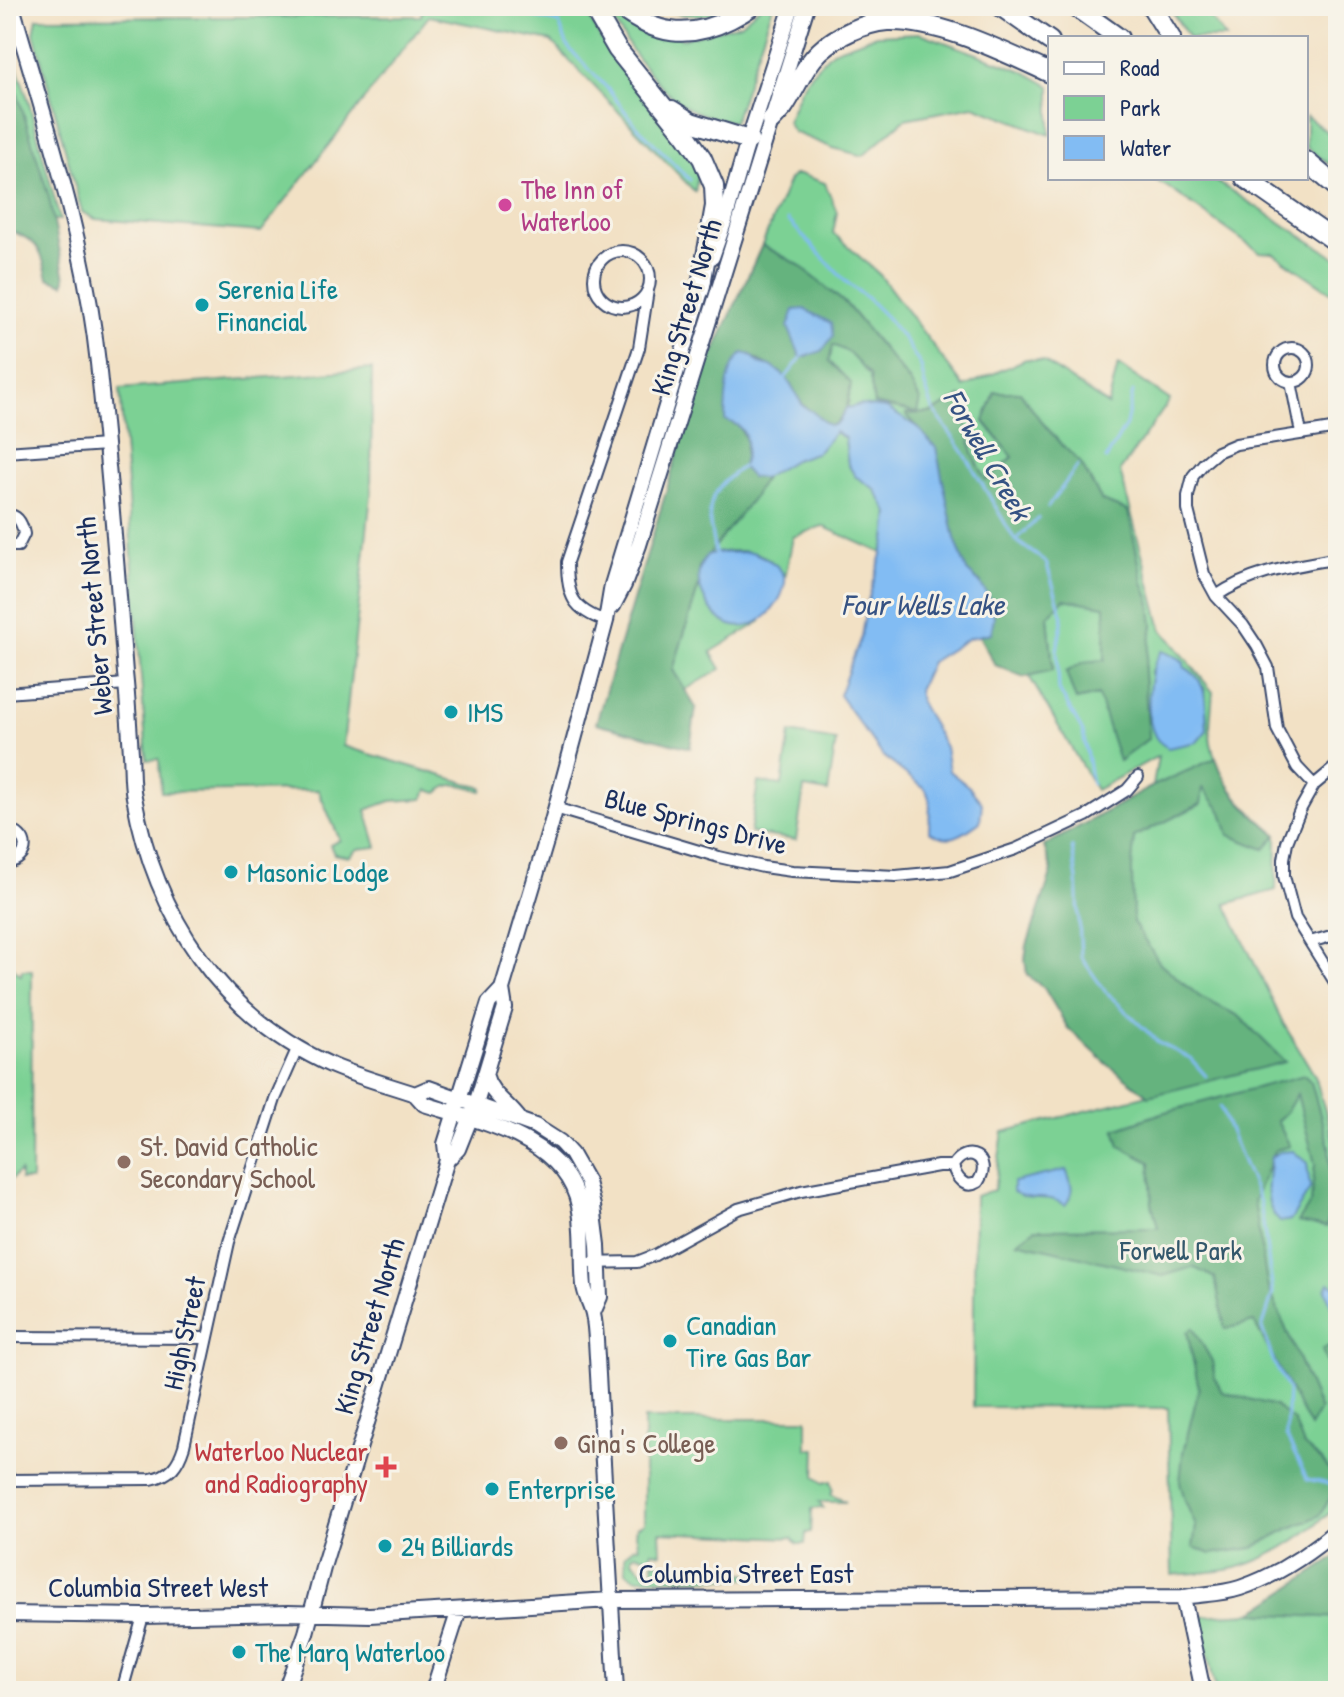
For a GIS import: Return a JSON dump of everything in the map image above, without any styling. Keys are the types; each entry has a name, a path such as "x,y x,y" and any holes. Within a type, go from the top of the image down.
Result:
{"highway":[{"path":"592,6 617,49 702,158 714,186 715,206 700,290"},
{"path":"618,6 648,26 679,34 712,28 752,6"},
{"path":"1000,6 1048,40"},
{"path":"1074,6 1116,36"},
{"path":"1151,6 1170,36"},
{"path":"771,121 784,106 811,60 822,49 855,30 884,21 908,22 943,30 977,41 1048,72"},
{"path":"647,86 672,110 691,122 749,140"},
{"path":"1308,163 1338,191"},
{"path":"1308,171 1338,191"},
{"path":"1235,180 1314,226"},
{"path":"1248,180 1338,243"}],"main road":[{"name":"Weber Street North","path":"12,6 75,226 92,312 106,445 133,794 146,851 168,908 202,962 248,1011 298,1047 331,1065 415,1094 424,1104 528,1141 563,1169 573,1186 579,1206 586,1299 593,1313 616,1691"},
{"name":"King Street North","path":"447,1160 458,1149 471,1119 505,1008 502,989 606,621 612,585 700,290 792,6"},
{"name":"King Street North","path":"606,621 639,545 807,6"},
{"name":"King Street North","path":"285,1691 447,1160 445,1144 489,1003 502,989"},
{"path":"485,1074 496,1095 509,1105 520,1120"},
{"name":"Weber Street North","path":"415,1094 429,1088 520,1120 560,1142 580,1167 592,1195 600,1297 593,1313"},
{"name":"Columbia Street East","path":"311,1614 370,1615 610,1600 1183,1597 1238,1588 1274,1573 1313,1550 1338,1529"},
{"path":"1183,1597 1203,1691"},
{"path":"433,1691 459,1610"},
{"name":"Columbia Street West","path":"6,1614 311,1614"}],"street":[{"path":"606,621 584,612 572,599 567,584 567,562 639,348 648,290 650,276 640,257 621,250 605,256 594,272 593,282 600,298 608,304 618,307 635,304 648,290"},
{"path":"6,295 10,305 6,314"},
{"path":"1291,382 1301,433"},
{"path":"1314,785 1297,767 1277,729 1268,667 1243,625 1216,596 1204,574 1188,510 1188,496 1193,476 1217,452 1236,444 1338,428"},
{"path":"6,452 106,445"},
{"path":"6,507 6,514 20,520 24,534 18,546 6,546"},
{"path":"1216,596 1229,587 1275,569 1338,558"},
{"path":"6,693 126,684"},
{"path":"1338,765 1314,785 1287,842 1284,859 1284,876 1295,918 1338,987"},
{"name":"Blue Springs Drive","path":"555,808 763,867 896,876 950,871 1016,849 1086,816 1127,790 1138,777"},
{"path":"6,828 21,836 24,850 18,860 6,863"},
{"path":"1310,942 1338,934"},
{"name":"High Street","path":"6,1480 151,1479 170,1472 180,1458 229,1242 275,1099 298,1047"},
{"path":"583,1263 637,1262 738,1209 801,1191 938,1166 953,1166"},
{"path":"6,1337 207,1338"},
{"path":"122,1691 143,1616"}],"green space":[{"path":"423,6 583,6 606,48 699,170 695,192 551,41 429,16 261,232 95,219 82,212 34,33 37,18 421,16"},
{"path":"605,6 682,39 740,24 761,6 773,6 734,122 696,112 665,90 636,56"},
{"path":"656,6 733,6 714,13 694,15 674,13"},
{"path":"1168,6 1204,6 1224,36 1188,36"},
{"path":"920,33 1023,71 1048,85 1048,134 974,106 905,119 863,156 793,132 787,122 800,90 811,73 832,51 876,35"},
{"path":"6,35 28,99 60,220 6,219"},
{"path":"6,56 49,197 64,284 48,278 36,246 6,229"},
{"path":"1308,118 1338,140 1338,171 1308,148"},
{"name":"Forwell Park","path":"794,175 802,175 825,183 837,212 833,233 880,275 964,387 1026,359 1043,361 1108,405 1118,365 1170,400 1120,471 1162,629 1213,692 1210,737 1221,772 1236,795 1277,835 1276,890 1226,904 1283,1023 1315,1076 1338,1156 1338,1505 1291,1543 1236,1568 1172,1575 1168,1408 973,1407 975,1196 994,1190 1003,1132 1148,1095 1068,1028 1033,963 1052,871 1044,846 1153,786 1158,756 1096,790 1029,676 1053,669 1048,616 1064,599 1105,606 1105,660 1084,662 1067,673 1076,700 1098,695 1149,738 1144,674 1153,625 1128,511 1102,501 1080,462 1040,420 1020,392 995,392 984,422 1013,457 985,480 973,454 961,397 931,413 906,414 917,427 884,409 868,406 846,408 849,401 829,361 833,344 848,352 870,376 874,404 916,412 920,400 910,381 846,304 799,265 762,245 789,180","holes":["1184,667 1205,689 1207,730 1151,724 1151,671"]},
{"path":"1154,180 1214,180 1338,259 1338,297 1273,253 1259,252"},
{"path":"762,245 799,265 846,304 910,382 920,400 917,413 874,404 870,376 848,352 833,345 829,361 851,383 844,413 831,426 803,405 783,375 751,355 732,423 739,426 746,440 745,456 751,477 764,478 754,496 699,567 699,585 673,670 696,708 690,748 596,723 697,389"},
{"path":"372,369 371,495 343,746 483,788 482,791 448,786 438,793 427,790 423,799 391,801 366,810 377,847 358,849 349,857 334,854 330,845 340,840 318,790 161,792 159,759 147,760 120,389"},
{"path":"995,392 1020,392 1040,420 1080,462 1102,501 1128,511 1153,625 1144,674 1149,738 1119,761 1098,695 1076,700 1066,672 1084,662 1105,660 1105,606 1064,599 1048,616 1053,670 1024,677 995,665 979,636 991,633 981,583 967,571 955,539 936,448 906,414 931,413 961,397 973,454 986,480 1013,457 984,421"},
{"path":"834,432 845,438 848,464 855,476 875,489 889,513 882,553 822,526 793,537 785,578 772,562 758,554 732,551 707,555 754,496 764,478 794,460 818,452"},
{"path":"699,585 709,605 722,620 740,626 762,621 711,652 721,669 685,690 673,670"},
{"path":"790,733 836,741 828,792 804,788 796,840 750,833 758,782 782,785"},
{"path":"1216,758 1233,792 1277,835 1264,849 1229,835 1222,812 1203,788 1201,804 1134,837 1133,922 1160,963 1200,997 1239,1016 1285,1062 1149,1096 1068,1028 1044,988 1027,975 1027,945 1052,871 1044,846 1153,786"},
{"path":"6,961 21,975 22,970 32,970 31,1180 20,1180 20,1171 6,1184"},
{"path":"1304,1075 1311,1082 1329,1146 1332,1200 1327,1227 1298,1222 1311,1202 1315,1164 1297,1094 1277,1121 1290,1146 1275,1150 1254,1201 1267,1284 1320,1410 1310,1427 1254,1322 1225,1329 1215,1278 1193,1267 1163,1276 1017,1242 1035,1229 1158,1228 1152,1204 1150,1162 1120,1146 1115,1129 1162,1113"},
{"path":"1193,1328 1212,1361 1222,1392 1275,1406 1294,1421 1304,1446 1322,1461 1335,1478 1331,1497 1319,1516 1253,1548 1211,1554 1193,1547 1196,1526 1180,1482 1183,1453 1199,1388 1187,1332"},
{"path":"1334,1343 1338,1346 1338,1396 1322,1350"},
{"path":"644,1419 807,1419 807,1449 816,1449 815,1477 823,1483 831,1481 831,1495 846,1502 819,1502 823,1508 812,1509 811,1532 806,1533 805,1544 797,1544 792,1538 660,1532 661,1553 652,1551 650,1557 632,1556 632,1560 647,1575 654,1573 653,1562 661,1562 662,1569 715,1569 720,1575 746,1573 756,1579 635,1578 626,1571 625,1555 634,1547 639,1547 637,1527 644,1523"},
{"path":"1338,1556 1338,1691 1216,1691 1199,1616 1252,1613"},
{"path":"1338,1556 1338,1618 1252,1613"}],"water":[{"path":"804,309 831,323 833,336 822,351 801,358 788,327 794,310"},
{"name":"Four Wells Lake","path":"743,353 786,377 803,406 831,426 839,422 846,408 861,405 886,408 917,427 936,448 955,539 967,571 980,583 990,599 994,617 991,633 969,638 931,662 918,690 920,702 945,747 949,771 968,786 982,803 980,822 956,837 943,837 929,831 930,801 926,790 883,756 839,695 861,637 866,607 886,541 889,514 875,489 855,476 848,464 845,438 835,432 818,452 794,460 764,478 751,477 742,467 746,452 745,435 737,425 725,420 730,375"},
{"path":"752,552 776,565 785,578 784,587 773,609 763,619 741,627 730,625 711,609 701,589 699,570 707,555"},
{"path":"1162,651 1179,658 1202,686 1207,730 1197,742 1168,748 1155,736 1149,716 1149,692 1153,668"},
{"path":"1293,1151 1307,1163 1310,1189 1291,1220 1280,1222 1268,1200 1271,1157 1280,1152"},
{"path":"1066,1170 1072,1188 1065,1205 1052,1199 1026,1197 1013,1192 1013,1182"},
{"path":"1329,1283 1338,1288 1338,1340 1332,1319 1335,1317 1326,1290"}],"waterway":[{"name":"Forwell Creek","path":"488,6 559,23 568,47 607,88 635,124 690,180"},
{"name":"Forwell Creek","path":"788,220 845,281 887,318 904,339 921,366 933,409 964,453 1015,540 1046,562 1063,617 1057,650 1059,690 1083,732 1092,784"},
{"path":"786,377 801,358"},
{"path":"1106,459 1126,425 1133,392"},
{"path":"1048,507 1078,465"},
{"path":"715,553 710,526 711,504 720,486 742,467"},
{"path":"1015,540 1039,518"},
{"name":"Forwell Creek","path":"1072,847 1081,957 1105,991 1159,1043 1190,1058 1206,1076"},
{"name":"Forwell Creek","path":"1220,1107 1260,1202 1273,1293 1262,1328 1274,1363 1288,1389 1286,1436 1307,1479 1338,1486"}],"place":[{"name":"The Inn of Waterloo","path":"505,205"},
{"name":"Serenia Life Financial","path":"202,305"},
{"name":"IMS","path":"451,712"},
{"name":"Masonic Lodge","path":"231,872"},
{"name":"St. David Catholic Secondary School","path":"124,1162"},
{"name":"Canadian Tire Gas Bar","path":"670,1341"},
{"name":"Gina's College","path":"561,1443"},
{"name":"Waterloo Nuclear and Radiography","path":"386,1467"},
{"name":"Enterprise","path":"492,1489"},
{"name":"24 Billiards","path":"385,1546"},
{"name":"The Marq Waterloo","path":"239,1652"}]}
